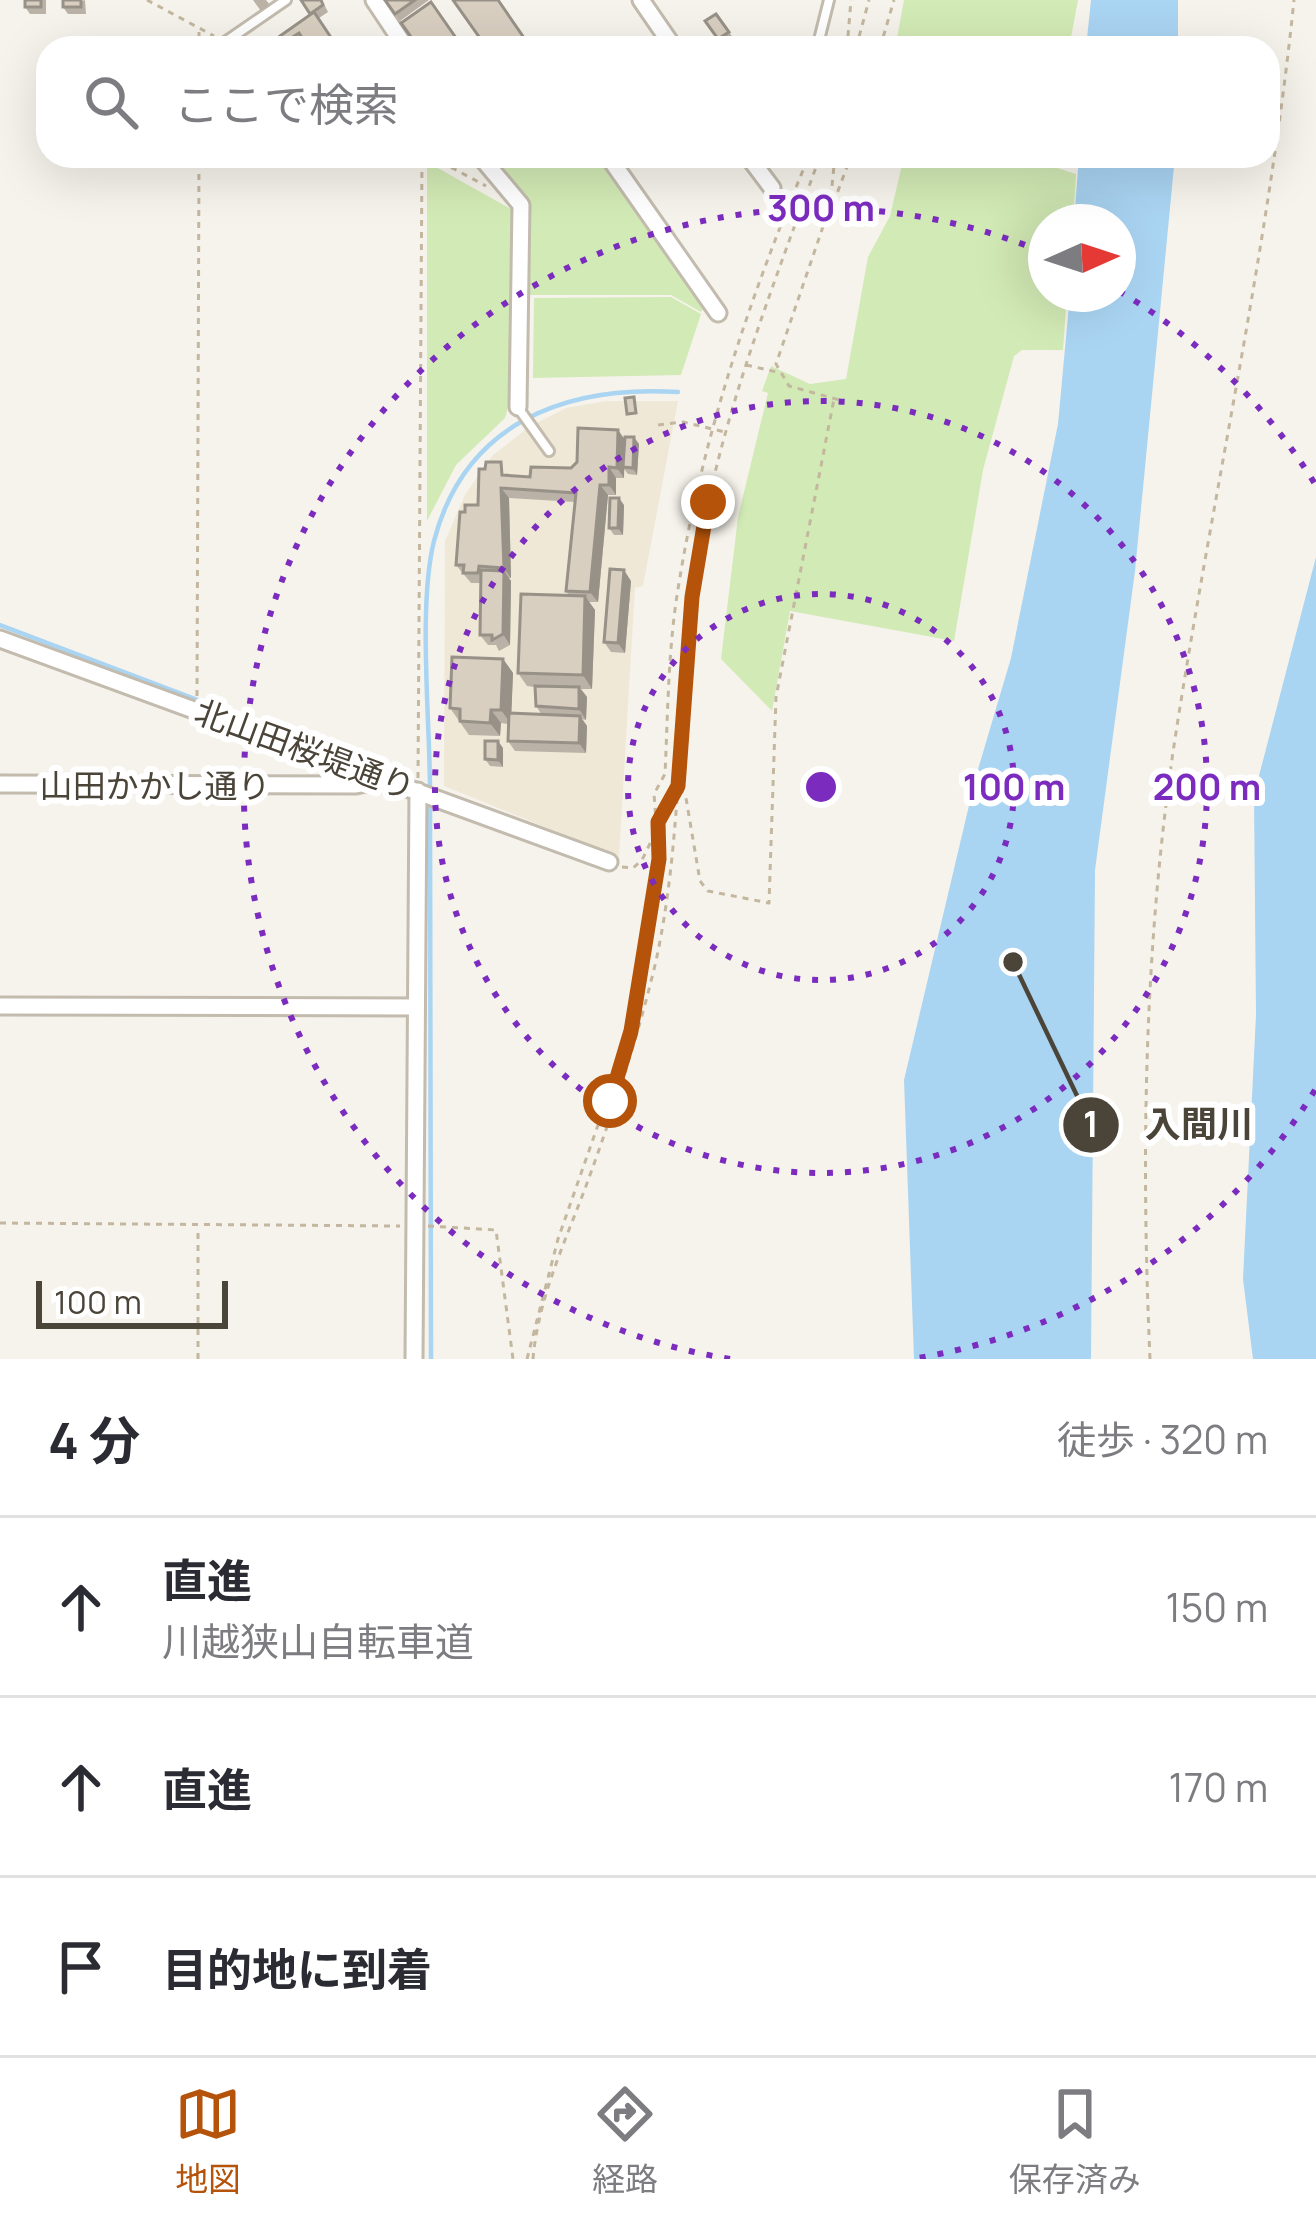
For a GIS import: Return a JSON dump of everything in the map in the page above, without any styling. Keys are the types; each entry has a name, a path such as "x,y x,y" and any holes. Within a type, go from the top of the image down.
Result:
{"street":[{"path":"374,0 398,36"},
{"path":"641,0 666,36"},
{"path":"489,168 521,205 519,410"},
{"path":"616,168 718,313"},
{"path":"757,168 772,188"},
{"name":"北山田桜堤通り","path":"0,638 609,862"},
{"name":"山田かかし通り","path":"0,784 356,785 381,779"},
{"path":"414,1359 418,791"},
{"path":"0,1006 416,1007"}],"lane":[{"path":"234,36 286,0"},
{"path":"820,36 830,0"},
{"path":"519,410 549,451"}],"path":[{"path":"147,0 213,36"},
{"path":"849,36 851,0"},
{"path":"859,36 869,0"},
{"path":"884,36 894,0"},
{"path":"1280,111 1294,0"},
{"path":"200,29 200,36"},
{"path":"192,709 197,695 199,168"},
{"path":"418,791 422,168"},
{"path":"454,168 509,196"},
{"path":"530,1359 558,1239 631,1031 659,859 654,794 665,774 678,585 710,429 750,307 804,168"},
{"path":"530,1359 546,1294 644,1009 670,883 692,597 725,432 816,168"},
{"path":"827,215 834,168"},
{"path":"778,372 782,338 846,168"},
{"path":"1150,1359 1144,1143 1158,877 1185,684 1273,168"},
{"path":"745,364 778,372 788,386 843,401"},
{"path":"678,786 686,798 700,881 708,891 769,903 776,697 834,399"},
{"path":"658,425 683,422 725,432"},
{"path":"609,862 638,865 678,786"},
{"path":"0,1223 496,1230 513,1359"},
{"path":"198,1226 198,1359"}],"shaded area":[{"path":"606,401 678,401 643,586 635,588 619,857 444,786 445,541 465,495 492,456 529,427 566,408"}],"green space":[{"path":"904,0 1078,0 1071,36 897,36"},
{"path":"427,168 438,168 511,209 511,398 505,418 456,465 427,521"},
{"path":"501,168 610,168 706,305 701,312 671,295 530,295 530,200 519,195"},
{"path":"901,168 1057,168 1076,174 1074,204 1028,204 1028,312 1066,312 1063,350 1022,350 1014,356 983,470 954,641 790,611 772,711 721,659 738,517 768,393 762,391 771,366 810,384 846,379 868,257 890,216"},
{"path":"671,297 701,314 681,375 533,378 534,298"}],"water":[{"path":"1091,0 1178,0 1178,36 1087,36"},
{"path":"1078,168 1174,168 1135,571 1095,870 1091,1359 914,1359 904,1080 976,776 1011,658 1058,424 1068,312 1136,312 1136,204 1075,204"},
{"path":"1316,557 1316,1359 1253,1359 1243,1279 1256,1015 1254,795"}],"building":[{"path":"25,0 41,0 41,7 25,7"},
{"path":"63,0 81,0 81,7 63,7"},
{"path":"301,0 321,0 323,5 310,14"},
{"path":"385,0 415,0 395,14"},
{"path":"453,0 498,0 523,36 478,36"},
{"path":"431,2 455,36 410,36 401,23"},
{"path":"314,12 330,36 299,33 280,36"},
{"path":"716,14 729,32 716,36 705,21"},
{"path":"634,397 636,413 627,414 625,398"},
{"path":"578,428 618,430 617,468 609,467 609,485 600,485 590,592 566,591 576,493 501,488 504,568 479,566 478,573 463,573 464,565 456,565 460,512 465,512 465,505 478,505 479,469 485,469 486,462 501,462 502,475 530,477 531,467 571,468 577,462"},
{"path":"625,437 634,437 633,468 623,467"},
{"path":"610,498 619,498 618,528 609,528"},
{"path":"610,569 624,570 618,643 604,642"},
{"path":"481,570 504,571 503,634 492,640 492,635 480,635"},
{"path":"521,594 585,596 583,675 518,673"},
{"path":"452,657 503,659 501,710 491,710 490,723 460,721 460,709 450,708"},
{"path":"535,686 579,687 579,709 536,706"},
{"path":"509,713 580,716 579,743 508,741"},
{"path":"485,741 498,741 498,760 485,759"}],"waterway":[{"path":"430,791 429,567 449,500 469,467 495,440 526,419 560,405 597,396 678,392"},
{"path":"0,625 430,788"},
{"path":"430,802 431,1359"}],"place":[{"name":"入間川","path":"1013,962"}],"route":[{"path":"610,1101 631,1031 635,982 659,859 658,822 678,786 692,597 708,502"}]}
